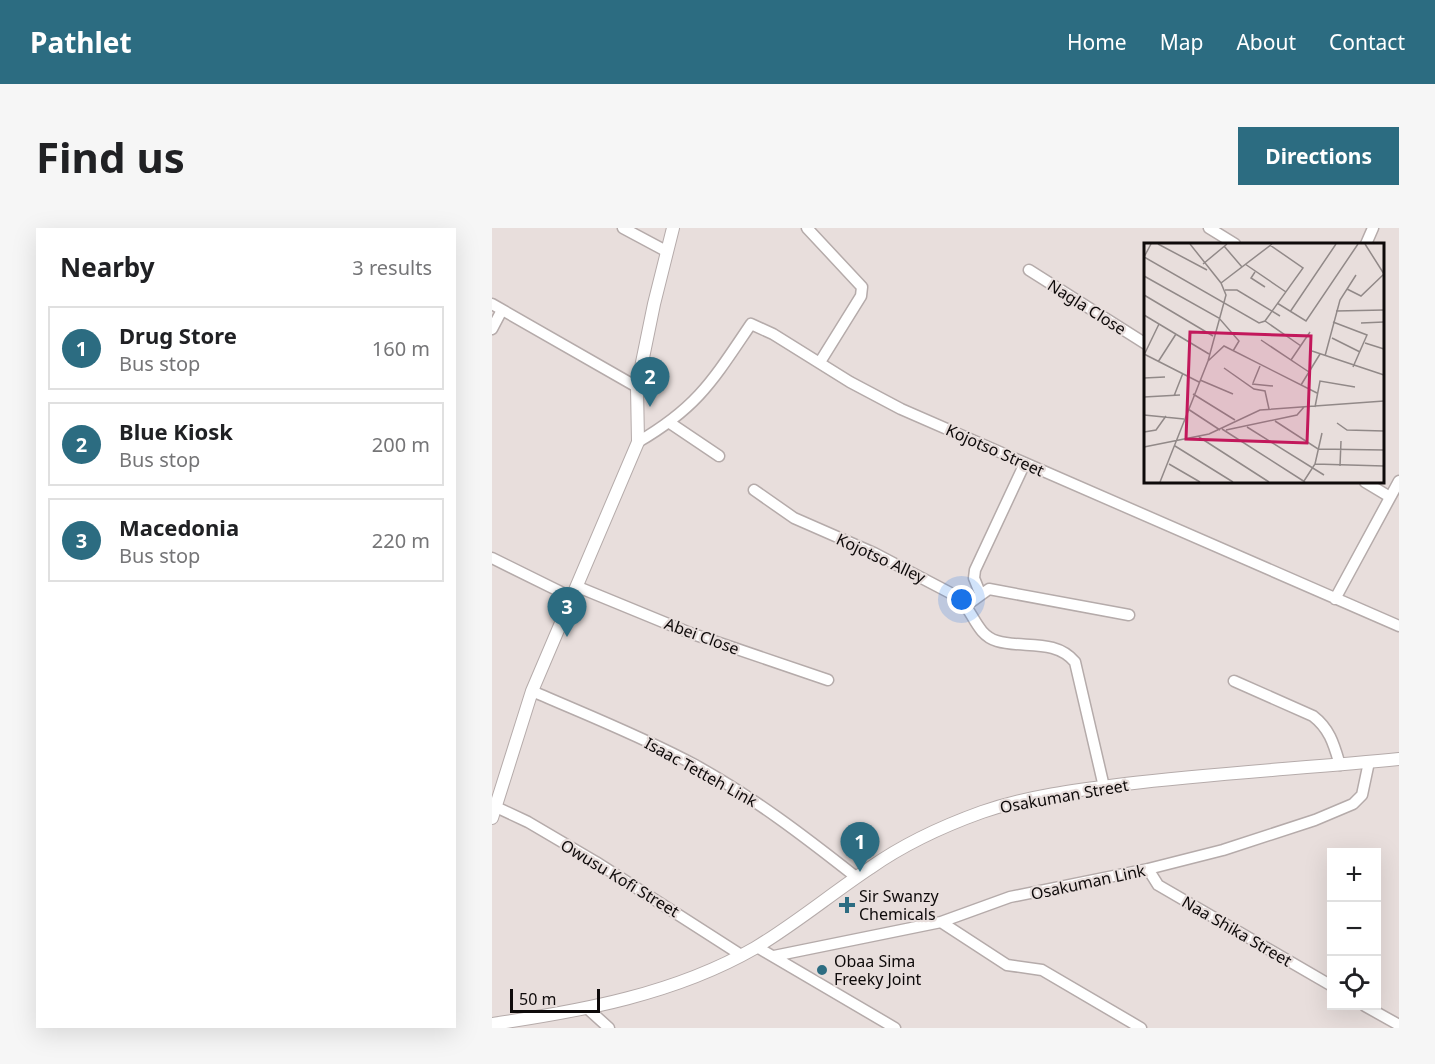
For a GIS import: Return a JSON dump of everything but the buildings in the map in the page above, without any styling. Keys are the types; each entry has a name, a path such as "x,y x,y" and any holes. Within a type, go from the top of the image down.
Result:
{"street":[{"path":"623,228 666,251"},
{"path":"494,812 532,691 638,442 638,387 666,251 673,228"},
{"path":"807,228 862,287 861,296 820,362"},
{"path":"1209,228 1233,243"},
{"path":"1366,243 1373,228"},
{"name":"Nagla Close","path":"1029,270 1144,343"},
{"path":"492,304 638,387"},
{"path":"492,329 502,310"},
{"name":"Kojotso Street","path":"638,442 670,423 708,387 751,324 901,409 1399,626"},
{"path":"670,423 719,456"},
{"path":"980,592 974,578 975,570 1025,463"},
{"path":"1335,599 1399,481"},
{"path":"1367,483 1390,497"},
{"name":"Kojotso Alley","path":"754,490 794,518 893,562 940,586 967,605 987,637 999,642 1051,647 1066,651 1075,662 1104,787"},
{"name":"Abei Close","path":"492,558 576,592 828,680"},
{"path":"967,605 980,592 989,589 1129,615"},
{"path":"1234,681 1313,716 1331,735 1340,765"},
{"name":"Isaac Tetteh Link","path":"532,691 695,765 759,804 856,877"},
{"name":"Osakuman Street","path":"492,1024 588,1009 664,987 741,955 757,947 856,877 901,849 984,811 1041,796 1170,778 1399,759"},
{"name":"Osakuman Link","path":"774,956 941,922 1010,897 1148,869 1223,850 1315,820 1353,804 1362,795 1369,762"},
{"name":"Owusu Kofi Street","path":"494,812 528,822 596,862 741,955"},
{"name":"Naa Shika Street","path":"1148,869 1158,885 1327,983"},
{"path":"941,922 1007,965 1042,970 1141,1028"},
{"path":"757,947 895,1028"},
{"path":"588,1009 609,1028"},
{"path":"1374,1010 1399,1025"}],"place":[{"name":"Blue Kiosk","path":"650,407"},
{"name":"Macedonia","path":"567,637"},
{"name":"Drug Store","path":"860,872"},
{"name":"Sir Swanzy Chemicals","path":"847,905"},
{"name":"Obaa Sima Freeky Joint","path":"822,970"}]}
